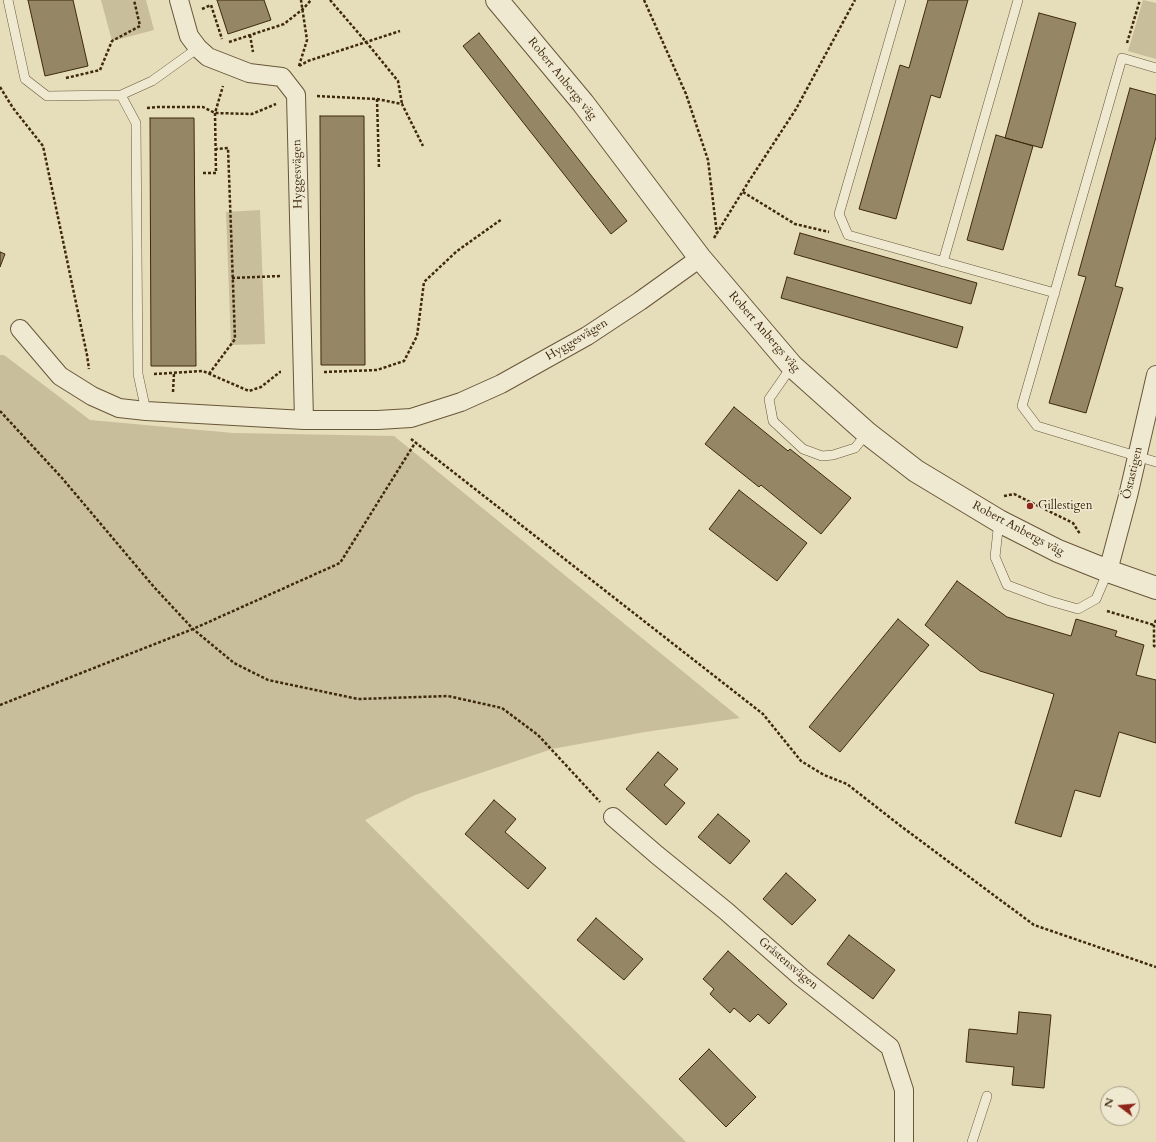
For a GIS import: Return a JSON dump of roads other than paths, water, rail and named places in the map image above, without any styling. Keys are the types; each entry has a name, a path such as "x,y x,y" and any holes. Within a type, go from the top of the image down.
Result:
{"street":[{"name":"Robert Anbergs väg","path":"497,0 583,103 700,258 792,366 866,433 916,471 999,521 1058,552 1156,588"},
{"path":"181,8 189,36 198,48"},
{"name":"Hyggesvägen","path":"198,48 208,57 249,73 282,77 296,95 304,420"},
{"name":"Hyggesvägen","path":"20,329 60,376 92,396 119,408 146,411 304,420 378,420 412,418 461,402 501,384 587,336 640,301 700,258"},
{"name":"Östastigen","path":"1108,571 1128,496 1156,374"},
{"name":"Gråstensvägen","path":"613,817 726,911 801,977 890,1047 904,1090 904,1142"}],"lane":[{"path":"8,0 25,79 47,96 121,95 152,81 198,48"},
{"path":"901,0 839,214 848,235 1055,293"},
{"path":"943,262 1018,0"},
{"path":"1156,68 1122,58 1022,406 1037,426 1156,462"},
{"path":"121,95 136,123 138,374 146,411"},
{"path":"792,366 769,399 773,420 803,449 822,456 833,455 855,448 866,433"},
{"path":"999,521 995,557 1007,585 1050,601 1078,609 1096,599 1108,571"},
{"path":"972,1142 987,1096"}],"place":[{"name":"Gillestigen","path":"1030,506"}]}
